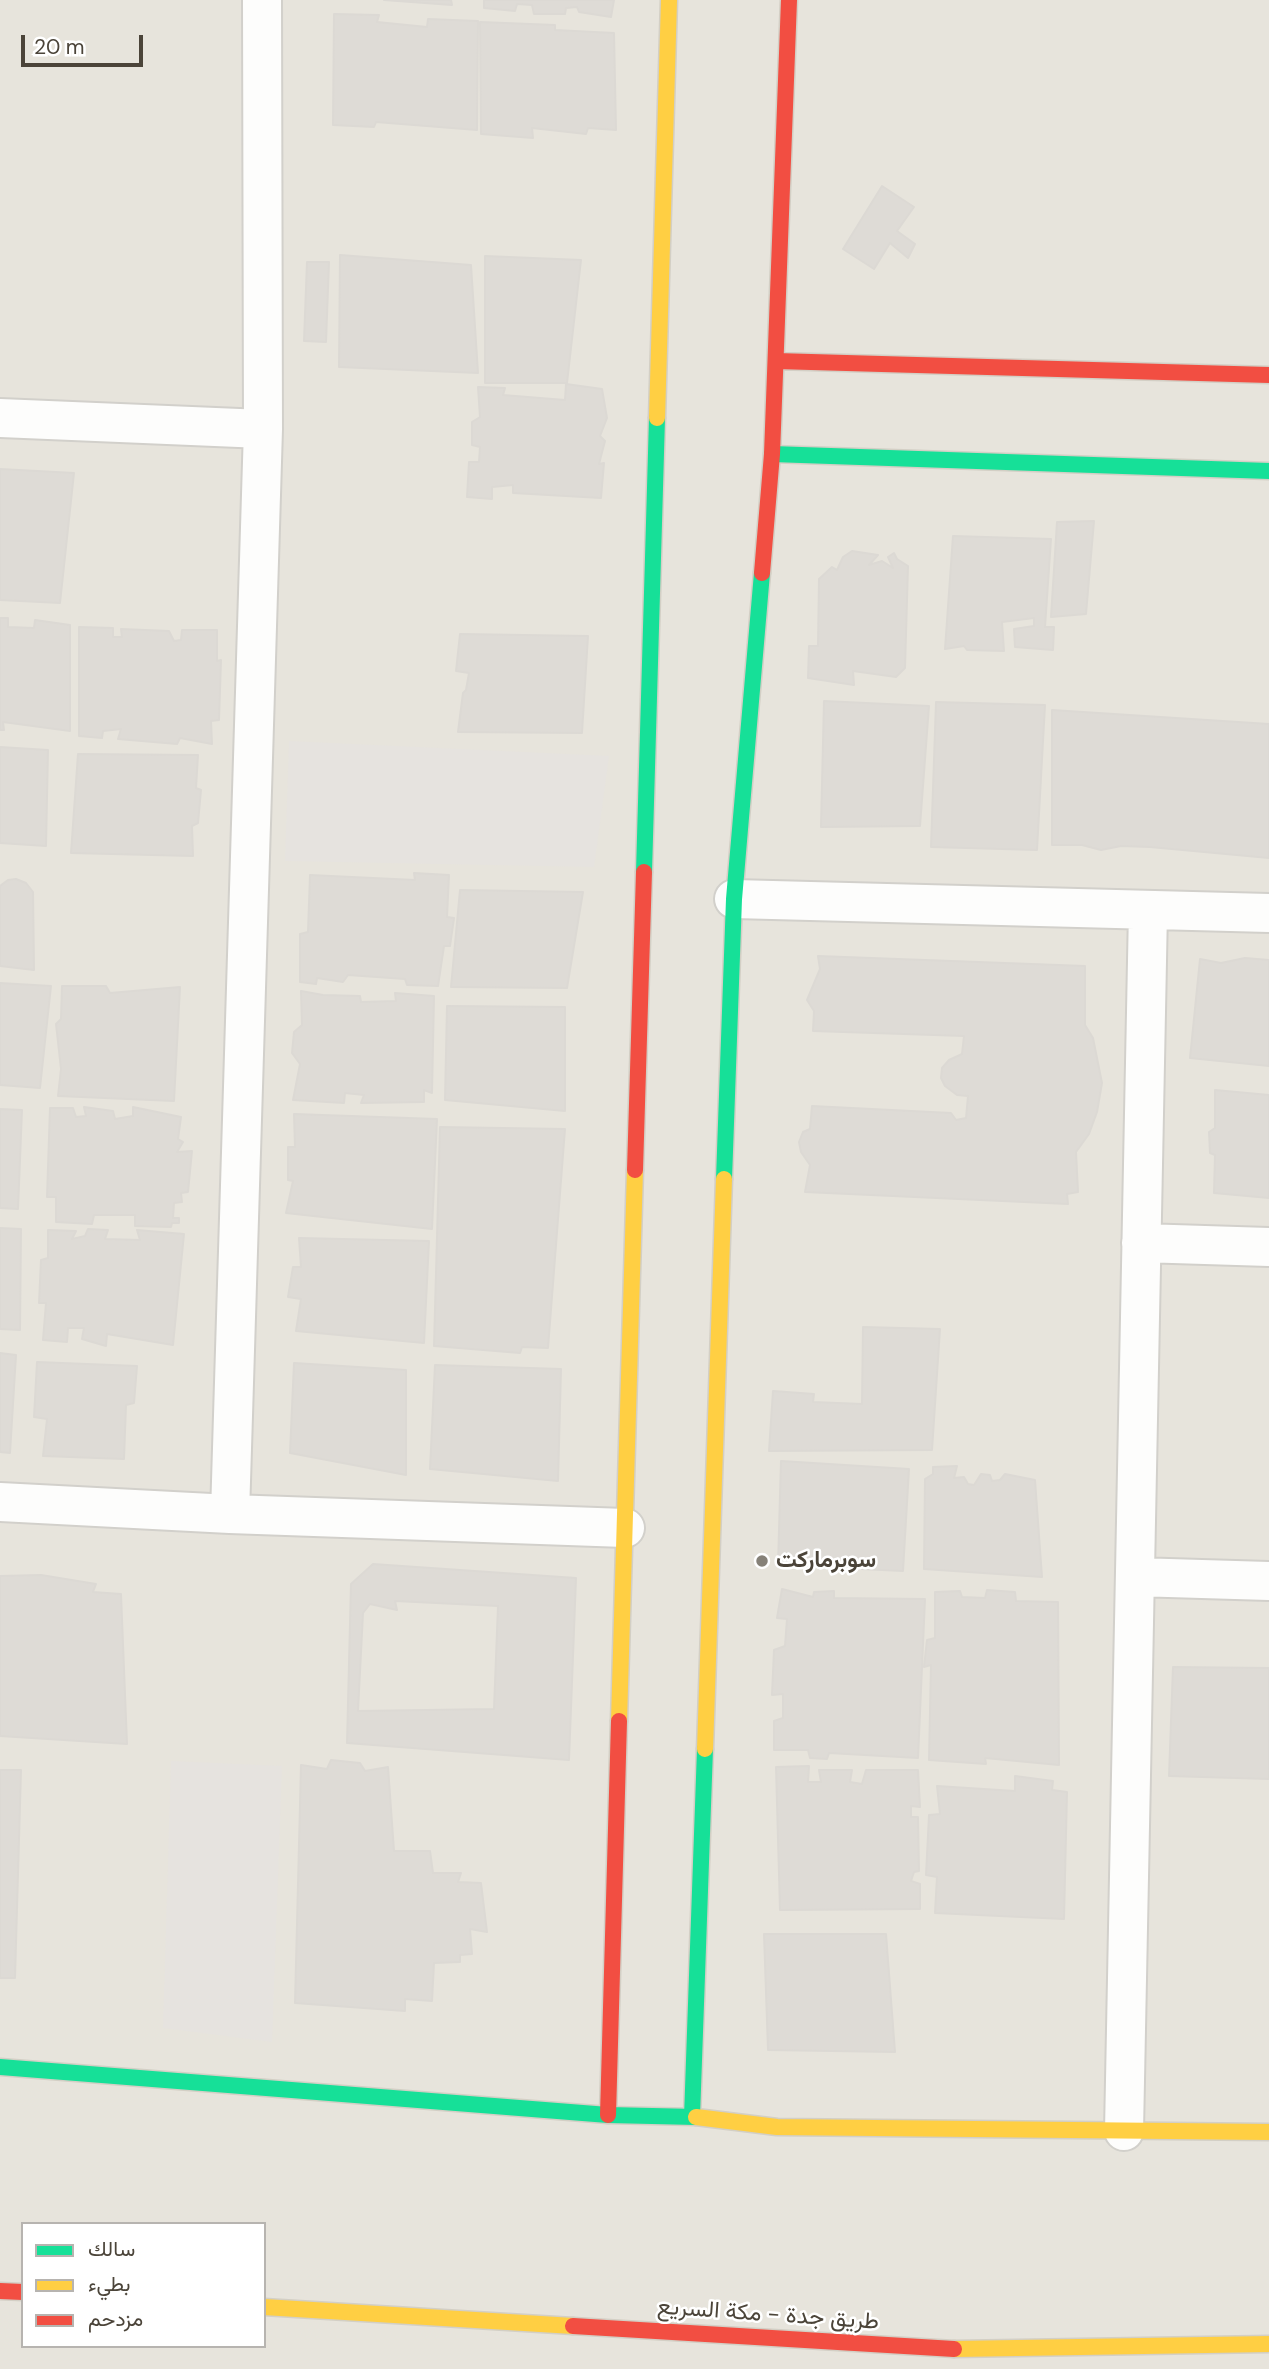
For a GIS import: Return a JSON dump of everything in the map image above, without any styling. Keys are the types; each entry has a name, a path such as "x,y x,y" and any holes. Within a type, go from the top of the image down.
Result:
{"main road":[{"path":"607,2115 669,0"},
{"path":"692,2117 734,899 772,454 789,0"},
{"path":"776,362 1269,375"},
{"path":"772,454 1269,471"},
{"path":"0,2067 607,2115 692,2117 777,2127 1269,2132"},
{"path":"0,2291 21,2292"},
{"name":"طريق جدة - مكة السريع","path":"266,2307 972,2350 1269,2344"}],"street":[{"path":"230,1514 264,429 262,0"},
{"path":"0,418 264,429"},
{"path":"734,899 1269,913"},
{"path":"1124,2131 1148,910"},
{"path":"1141,1243 1269,1247"},
{"path":"0,1502 230,1514 625,1528"},
{"path":"1135,1577 1269,1581"}],"shaded area":[{"path":"0,0 1269,0 1269,2369 0,2369"},
{"path":"289,741 609,756 594,867 285,861"},
{"path":"171,1761 282,1766 272,2042 163,2028"}],"building":[{"path":"384,0 451,0 452,5"},
{"path":"484,0 614,0 611,17 579,12 577,7 566,8 565,14 534,14 532,5 517,4 515,11 484,8"},
{"path":"334,14 379,15 377,22 427,27 428,19 478,21 477,130 376,122 374,127 333,125"},
{"path":"480,22 555,25 555,30 614,33 616,130 588,128 586,134 532,128 533,138 481,134"},
{"path":"882,186 914,207 897,231 915,244 908,258 890,243 874,269 843,249"},
{"path":"340,255 471,265 478,373 339,367"},
{"path":"485,256 581,260 567,383 485,383"},
{"path":"307,262 329,262 326,342 304,341"},
{"path":"566,384 602,389 607,418 600,436 605,441 599,464 604,463 601,498 513,493 513,485 492,487 492,499 467,497 469,462 479,462 480,447 472,445 472,422 480,417 478,387 505,388 503,395 565,400"},
{"path":"0,469 74,473 60,603 0,600"},
{"path":"1094,521 1086,614 1051,617 1057,522"},
{"path":"953,536 1051,539 1045,627 1054,627 1053,650 1015,647 1014,629 1034,626 1034,618 1002,622 1004,651 967,650 964,646 945,649"},
{"path":"852,551 878,555 869,565 882,561 893,568 888,557 894,553 897,559 908,566 905,668 896,677 853,671 854,685 808,678 809,646 818,646 819,579 832,567 837,570 843,557"},
{"path":"0,618 8,618 8,627 34,628 35,620 70,625 70,731 3,722 4,730 0,730"},
{"path":"79,627 113,628 113,637 122,637 121,629 169,631 174,641 181,640 182,630 217,630 217,661 221,660 219,720 211,721 212,744 180,738 177,744 118,739 121,729 103,731 102,738 79,736"},
{"path":"460,634 588,636 582,733 458,732 463,693 469,673 456,671"},
{"path":"824,701 929,706 920,826 821,827"},
{"path":"936,702 1045,705 1037,850 931,847"},
{"path":"1052,710 1269,724 1269,858 1150,847 1121,846 1101,850 1082,845 1052,845"},
{"path":"0,747 48,750 46,846 0,843"},
{"path":"78,754 198,755 196,788 201,790 198,823 192,826 193,856 71,853"},
{"path":"414,873 449,875 447,917 454,918 450,946 444,946 438,986 407,985 405,979 348,975 343,982 317,978 316,984 300,982 300,934 308,932 310,875 415,880"},
{"path":"16,879 26,883 33,892 34,970 0,966 0,886 8,880"},
{"path":"460,890 583,892 567,988 451,987"},
{"path":"818,956 1085,966 1085,1025 1093,1038 1102,1083 1097,1112 1089,1134 1076,1152 1078,1192 1067,1194 1068,1204 805,1192 810,1165 801,1152 799,1142 803,1132 810,1129 812,1106 951,1113 956,1120 966,1118 968,1096 957,1095 945,1086 941,1078 942,1068 949,1060 962,1054 964,1036 813,1031 814,1011 807,1000 820,969"},
{"path":"1245,958 1269,960 1269,1066 1190,1058 1200,959 1221,963"},
{"path":"0,983 51,986 40,1088 0,1085"},
{"path":"62,986 106,986 110,993 180,987 174,1101 58,1096 61,1069 56,1024 61,1019"},
{"path":"301,991 323,995 360,996 361,1002 396,1001 395,993 434,996 432,1093 424,1090 424,1102 361,1103 364,1095 345,1093 344,1103 293,1100 300,1064 292,1053 294,1032 302,1025"},
{"path":"447,1006 565,1007 565,1111 445,1100"},
{"path":"1215,1090 1269,1095 1269,1198 1214,1193 1215,1155 1210,1153 1209,1132 1215,1128"},
{"path":"84,1107 113,1111 115,1119 133,1116 133,1107 181,1117 178,1139 183,1142 177,1152 192,1151 188,1192 181,1193 182,1202 174,1203 173,1218 179,1218 179,1223 172,1223 171,1227 135,1226 135,1215 94,1215 92,1224 56,1222 56,1197 47,1197 50,1108 73,1108 76,1117 86,1116"},
{"path":"0,1109 22,1110 18,1209 0,1208"},
{"path":"294,1114 437,1119 432,1229 286,1213 293,1181 288,1180 288,1147 295,1147"},
{"path":"440,1127 565,1129 548,1348 522,1347 520,1353 434,1346"},
{"path":"0,1228 21,1229 20,1330 0,1329"},
{"path":"88,1229 108,1230 105,1239 140,1240 137,1230 184,1234 173,1345 107,1334 106,1346 82,1339 84,1328 68,1328 67,1342 43,1340 46,1303 39,1303 41,1260 48,1258 48,1230 76,1231 72,1239 85,1236"},
{"path":"299,1238 429,1241 424,1343 296,1331 301,1299 288,1297 293,1267 301,1267"},
{"path":"863,1327 940,1329 932,1450 769,1451 773,1391 814,1394 813,1402 862,1404"},
{"path":"0,1353 16,1355 10,1453 0,1452"},
{"path":"37,1362 137,1366 134,1403 126,1405 124,1459 43,1456 47,1419 34,1417"},
{"path":"294,1363 406,1370 406,1475 290,1453"},
{"path":"435,1365 561,1369 558,1481 430,1469"},
{"path":"781,1461 909,1469 903,1571 778,1565"},
{"path":"957,1466 954,1478 964,1477 968,1484 974,1485 981,1474 990,1475 992,1481 1000,1480 1005,1474 1035,1480 1042,1577 924,1569 925,1479 933,1474 933,1467"},
{"path":"373,1564 576,1578 569,1760 347,1743 351,1584"},
{"path":"41,1575 96,1584 93,1592 121,1594 127,1744 0,1736 0,1576"},
{"path":"782,1589 813,1597 814,1592 834,1591 834,1598 925,1599 918,1758 829,1753 827,1759 810,1758 808,1750 774,1750 774,1721 783,1718 783,1694 772,1695 774,1650 785,1646 787,1619 777,1618"},
{"path":"987,1590 1015,1592 1016,1601 1058,1602 1059,1765 985,1758 986,1764 929,1760 931,1665 924,1667 927,1640 935,1638 935,1592 960,1591 962,1597 985,1598"},
{"path":"395,1601 498,1606 494,1709 358,1711 363,1613 370,1604 397,1610"},
{"path":"1173,1667 1269,1668 1269,1779 1169,1776"},
{"path":"331,1760 360,1763 365,1771 388,1767 394,1851 430,1851 433,1873 461,1873 458,1882 481,1883 487,1932 470,1929 472,1954 460,1955 460,1962 434,1963 432,2001 405,1999 405,2011 295,2003 301,1765 327,1769"},
{"path":"809,1766 808,1782 821,1782 819,1770 852,1770 850,1782 862,1784 866,1770 918,1770 920,1807 911,1806 911,1817 918,1817 919,1871 914,1872 911,1881 920,1884 920,1909 780,1910 776,1767"},
{"path":"0,1770 21,1770 15,1978 0,1978"},
{"path":"1015,1776 1053,1781 1052,1790 1067,1792 1064,1919 935,1913 937,1877 926,1875 929,1815 940,1814 937,1786 1015,1791"},
{"path":"764,1934 886,1934 895,2052 768,2050"}],"traffic: fast":[{"path":"644,872 657,418"},
{"path":"772,454 1269,471"},
{"path":"724,1179 734,899 762,573"},
{"path":"692,2117 705,1749"},
{"path":"0,2067 608,2115 696,2117"}],"traffic: slow":[{"path":"657,418 669,0"},
{"path":"619,1721 635,1170"},
{"path":"705,1749 724,1179"},
{"path":"696,2117 777,2127 1269,2132"},
{"path":"266,2307 573,2326"},
{"path":"954,2349 1269,2344"}],"traffic: jam":[{"path":"762,573 772,454 789,0"},
{"path":"776,361 1269,375"},
{"path":"635,1170 644,872"},
{"path":"608,2115 619,1721"},
{"path":"0,2291 21,2292"},
{"path":"573,2326 954,2349"}],"place":[{"name":"سوبرماركت","path":"762,1561"}]}
